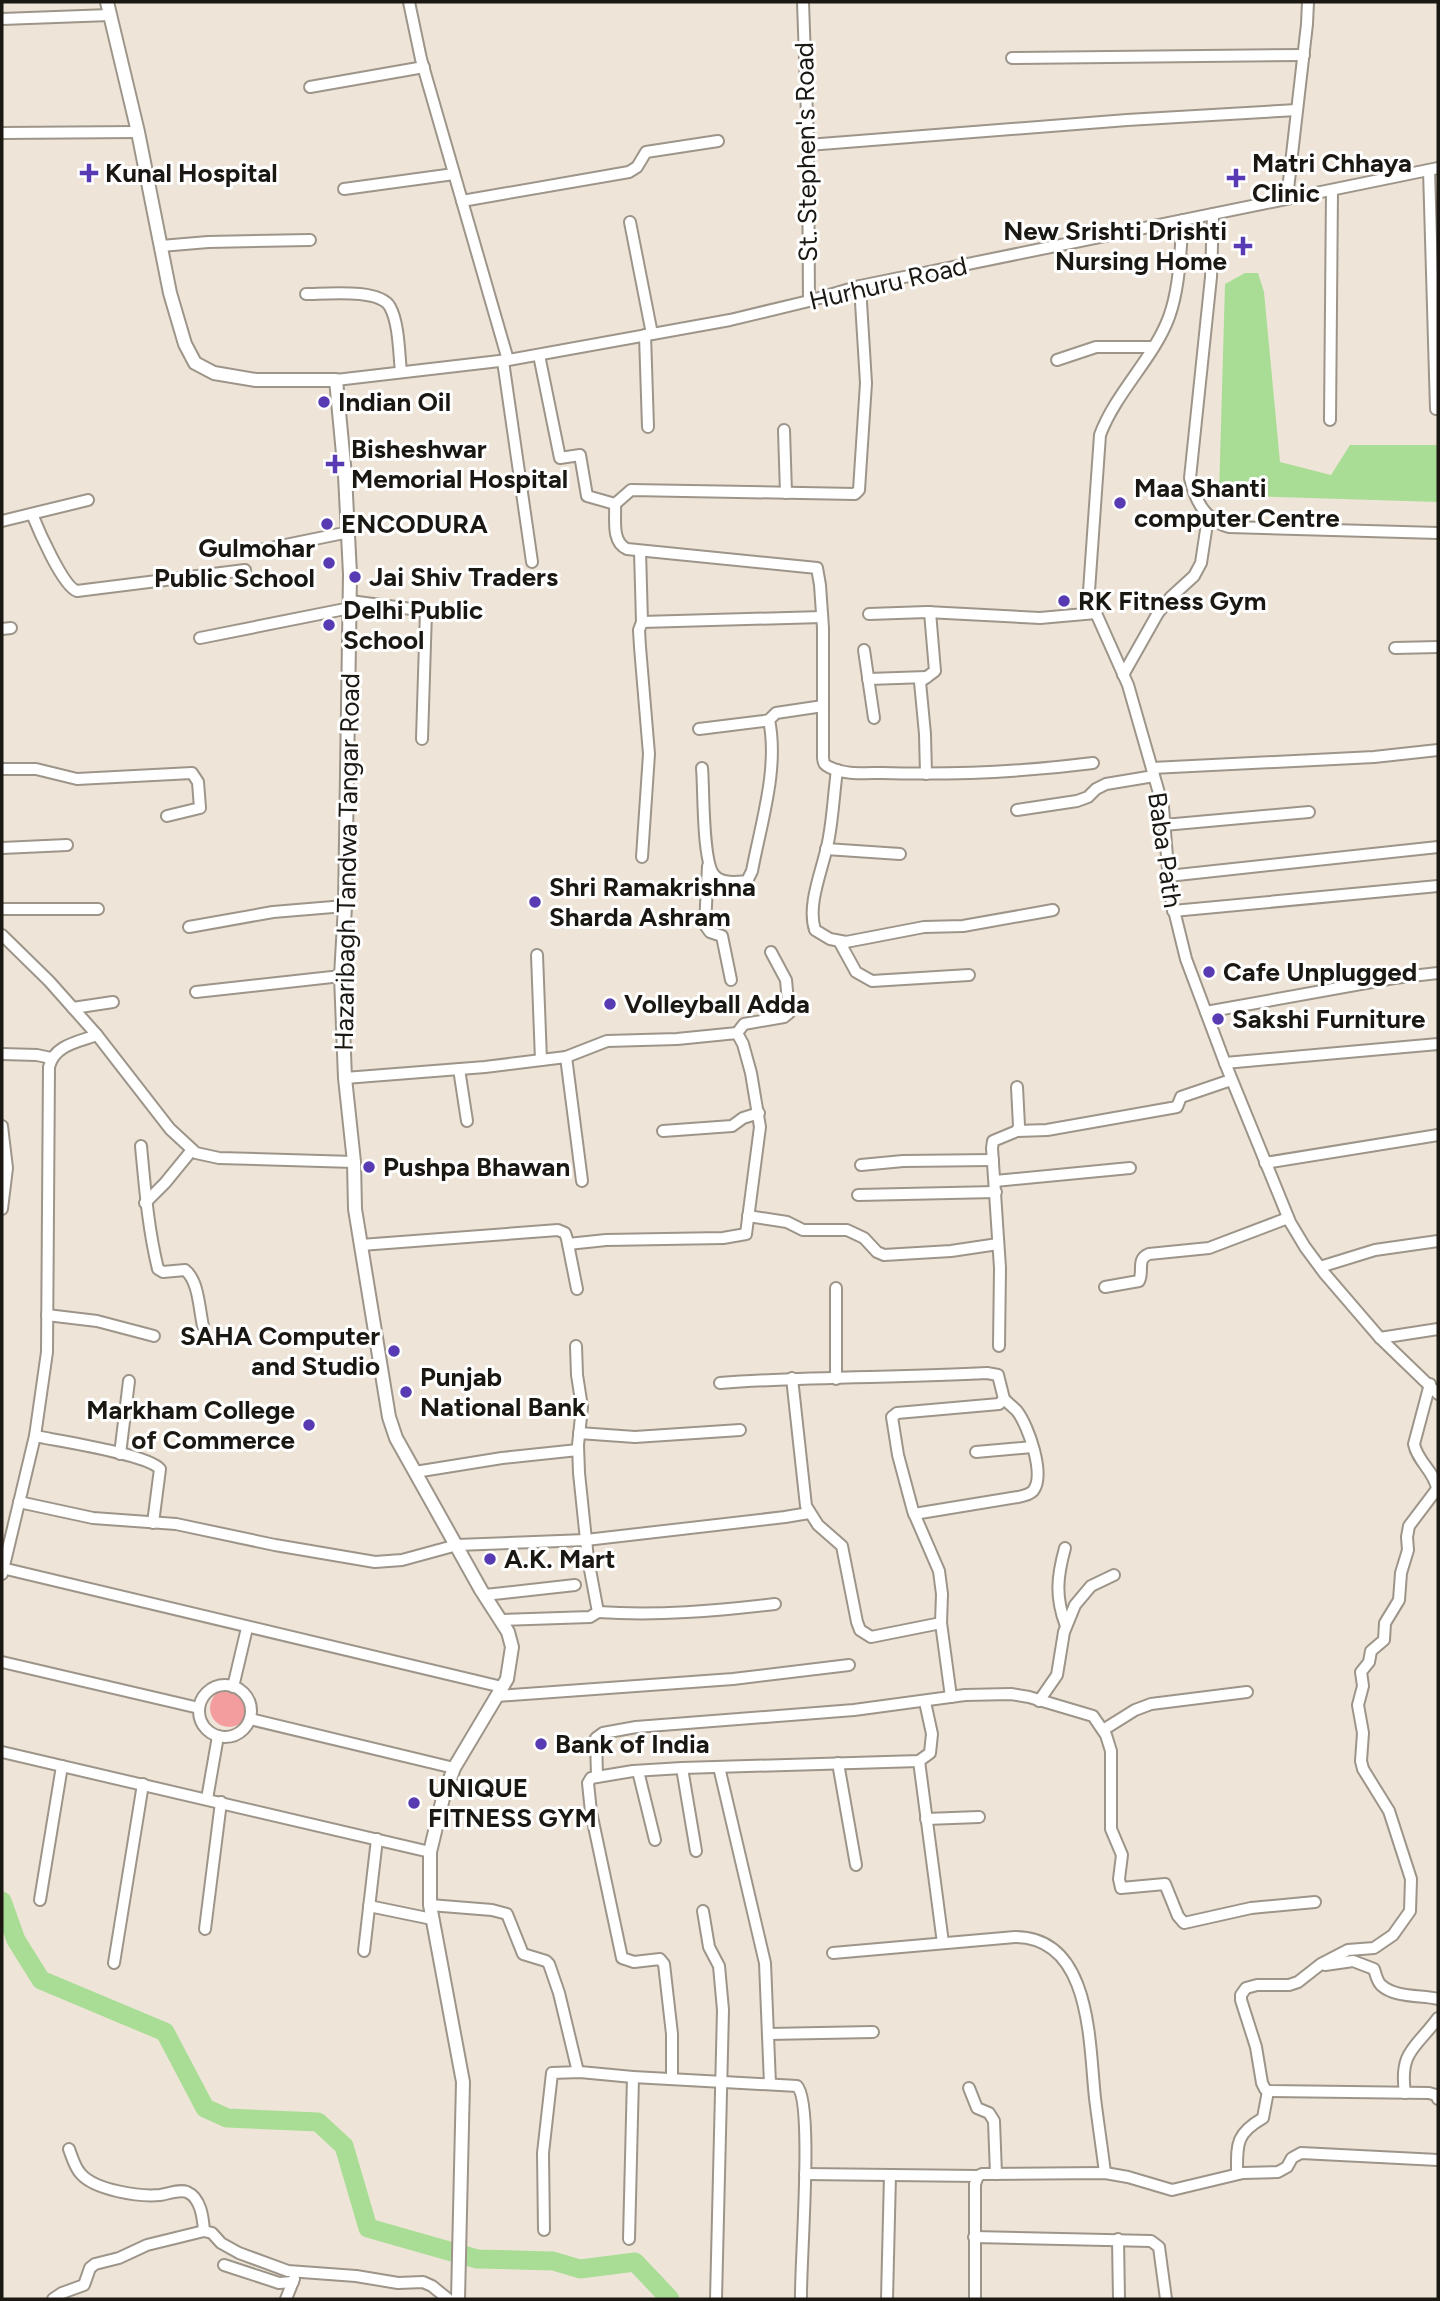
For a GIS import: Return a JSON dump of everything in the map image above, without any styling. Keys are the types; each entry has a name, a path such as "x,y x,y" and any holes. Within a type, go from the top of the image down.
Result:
{"main road":[{"path":"109,8 178,319 185,344 195,363 214,373 256,380 336,380"},
{"name":"Hazaribagh Tandwa Tangar Road","path":"336,380 349,532 345,906 341,976 345,1078 354,1162 355,1209 389,1417 415,1472 508,1632 512,1647 509,1671 499,1692 454,1768 443,1797 430,1852 432,1919 463,2082 458,2299"}],"street":[{"path":"409,2 424,67 505,361 532,562"},
{"name":"St. Stephen's Road","path":"803,2 808,145 809,302"},
{"path":"1287,198 1308,2"},
{"path":"2,19 109,8"},
{"path":"1012,58 1304,55"},
{"path":"310,87 424,67"},
{"path":"808,145 1127,120 1297,110"},
{"path":"2,133 138,132"},
{"path":"462,201 629,172 637,167 646,152 718,141"},
{"path":"1433,169 1436,409"},
{"name":"Hurhuru Road","path":"336,380 505,361 730,320 809,302 860,286 1433,169"},
{"path":"344,189 454,174"},
{"path":"1330,420 1332,191"},
{"path":"1213,214 1211,277 1190,478 1193,492 1208,517 1228,527 1438,533"},
{"name":"Baba Path","path":"1183,219 1175,295 1169,316 1107,417 1100,435 1089,591 1091,602 1123,675 1163,807 1173,911 1186,959 1224,1063 1288,1218 1320,1267 1380,1338 1436,1391"},
{"path":"630,222 649,335 648,427"},
{"path":"161,246 208,242 310,240"},
{"path":"615,504 631,490 855,494 859,490 866,383 860,286"},
{"path":"306,294 371,295 387,302 394,320 401,372"},
{"path":"1057,360 1096,347 1152,347"},
{"path":"539,355 560,458 580,455 587,496 615,504"},
{"path":"784,430 786,492"},
{"path":"2,521 88,500"},
{"path":"615,504 617,540 627,549 814,566 818,570 822,617 824,762 837,770 926,774 1031,771 1093,763"},
{"path":"32,514 44,543 68,586 77,592 245,570"},
{"path":"1123,675 1158,613 1194,576 1201,563 1208,517"},
{"path":"251,552 349,532"},
{"path":"640,551 642,622 639,630 649,754 642,857"},
{"path":"200,638 350,605 442,613"},
{"path":"422,739 426,611"},
{"path":"869,614 930,612 1040,618 1096,613"},
{"path":"926,774 920,686 921,680 935,671 930,612"},
{"path":"642,622 822,617"},
{"path":"1395,648 1438,647"},
{"path":"864,650 874,718"},
{"path":"868,679 927,677"},
{"path":"699,729 769,720 776,713 823,706"},
{"path":"708,863 713,875 719,879 743,881 750,877 769,784 772,734 769,720"},
{"path":"1017,810 1077,801 1088,797 1106,784 1153,772 1438,750"},
{"path":"702,768 708,863 705,925 710,932 722,936 732,980"},
{"path":"2,769 36,769 77,779 192,773 198,782 200,808 167,816"},
{"path":"837,770 829,838 818,881 813,924 821,935 846,942 924,927 963,926 1053,910"},
{"path":"1164,825 1309,812"},
{"path":"2,848 68,845"},
{"path":"1168,876 1438,847"},
{"path":"826,849 900,854"},
{"path":"1173,911 1438,886"},
{"path":"189,927 272,912 345,906"},
{"path":"2,909 98,909"},
{"path":"2,935 49,981 97,1035 170,1129 196,1153 219,1158 354,1162"},
{"path":"839,941 856,972 872,981 969,975"},
{"path":"345,1078 566,1057 607,1041 677,1039 737,1033 744,1024 784,1017 789,1013 786,980 771,952"},
{"path":"537,955 541,1060"},
{"path":"1206,1012 1394,978 1438,973"},
{"path":"196,992 341,976"},
{"path":"73,1008 113,1002"},
{"path":"568,1244 606,1240 744,1236 747,1231 760,1133 759,1113 743,1044 737,1033"},
{"path":"97,1035 63,1047 51,1058 49,1067 47,1352 35,1436 2,1570 499,1692 733,1679 849,1665"},
{"path":"1224,1063 1438,1044"},
{"path":"2,1054 51,1058"},
{"path":"566,1057 582,1181"},
{"path":"460,1069 467,1121"},
{"path":"999,1346 1000,1268 993,1141 1017,1131 1047,1130 1177,1107 1181,1097 1231,1080"},
{"path":"1017,1087 1017,1131"},
{"path":"663,1131 732,1126 743,1118 759,1113"},
{"path":"2,1126 6,1168 2,1209"},
{"path":"1265,1163 1438,1135"},
{"path":"141,1146 145,1203 159,1269 163,1272 185,1270 190,1274 194,1281 203,1326"},
{"path":"145,1203 166,1183 192,1150"},
{"path":"861,1165 903,1161 993,1160"},
{"path":"858,1195 995,1186 1130,1168"},
{"path":"748,1216 787,1222 803,1230 847,1230 864,1238 884,1255 951,1251 998,1244"},
{"path":"1105,1287 1139,1281 1141,1260 1149,1254 1209,1248 1288,1218"},
{"path":"361,1245 558,1230 565,1233 577,1289"},
{"path":"1320,1267 1375,1250 1438,1241"},
{"path":"836,1288 836,1378"},
{"path":"47,1315 97,1321 154,1336"},
{"path":"1380,1338 1438,1328"},
{"path":"576,1346 582,1408 578,1450 588,1559 598,1612"},
{"path":"720,1383 792,1378 992,1373 1000,1378 1004,1399 1017,1411 1025,1424 1032,1447 1039,1474 1034,1490 1030,1494 914,1514"},
{"path":"792,1378 809,1513 842,1546 853,1610 860,1630 871,1637 941,1623"},
{"path":"120,1454 129,1381"},
{"path":"1237,2174 1239,2139 1263,2118 1268,2091 1262,2083 1256,2047 1242,2006 1241,1996 1246,1988 1289,1985 1348,1950 1371,1949 1386,1940 1407,1917 1411,1907 1410,1879 1389,1811 1363,1769 1363,1733 1358,1705 1363,1686 1361,1672 1369,1662 1371,1651 1384,1640 1385,1623 1399,1600 1401,1573 1408,1550 1409,1526 1437,1489 1435,1480 1413,1444 1436,1391"},
{"path":"951,1697 941,1623 942,1594 939,1571 914,1514 898,1455 894,1415 912,1411 987,1407 999,1404 1004,1399"},
{"path":"579,1433 635,1437 740,1430"},
{"path":"35,1436 120,1454 151,1463 160,1469 153,1523"},
{"path":"976,1452 1032,1447"},
{"path":"415,1472 502,1458 578,1450"},
{"path":"19,1502 93,1518 176,1524 375,1562 402,1560 457,1545 586,1540 809,1513"},
{"path":"1065,1548 1060,1566 1058,1599 1066,1626"},
{"path":"1039,1701 1057,1675 1066,1626 1075,1605 1091,1586 1114,1575"},
{"path":"485,1595 575,1585"},
{"path":"500,1620 590,1617 598,1612 674,1613 775,1604"},
{"path":"233,1687 247,1628"},
{"path":"2,1662 199,1708"},
{"path":"225,1685 246,1696 251,1711 250,1719 234,1736 218,1736 206,1729 199,1708 205,1695 225,1685"},
{"path":"1103,1730 1135,1710 1152,1704 1247,1692"},
{"path":"597,1777 596,1738 604,1733 636,1727 854,1710 951,1697 1011,1694 1093,1716 1103,1730 1111,1751 1111,1829 1122,1855 1119,1879 1121,1888 1165,1884 1178,1916 1184,1923 1251,1908 1315,1902"},
{"path":"672,2078 672,2034 664,1964 660,1959 634,1962 622,1958 591,1812 588,1783 591,1778 682,1768 919,1761 930,1753 932,1743 925,1702"},
{"path":"250,1719 454,1768"},
{"path":"207,1798 218,1736"},
{"path":"2,1752 430,1852"},
{"path":"919,1761 943,1943"},
{"path":"838,1763 856,1865"},
{"path":"40,1900 62,1766"},
{"path":"719,1767 765,1964 770,2084"},
{"path":"682,1768 696,1851"},
{"path":"638,1771 655,1840"},
{"path":"114,1963 144,1784"},
{"path":"205,1929 221,1802"},
{"path":"926,1819 979,1817"},
{"path":"364,1951 377,1839"},
{"path":"430,1905 492,1910 507,1914 523,1954 549,1964 559,1993 578,2072"},
{"path":"369,1906 432,1919"},
{"path":"703,1911 709,1947 719,1966 723,2010 716,2299"},
{"path":"834,1953 1026,1937 1047,1944 1068,1966 1086,2009 1105,2173"},
{"path":"1319,1966 1356,1962 1374,1969 1380,1984 1386,1988 1438,1999"},
{"path":"1405,2092 1403,2075 1407,2058 1438,2018"},
{"path":"768,2034 873,2032"},
{"path":"544,2230 543,2152 551,2077 555,2072 793,2085 800,2088 807,2125 801,2299"},
{"path":"629,2239 634,2077"},
{"path":"969,2088 977,2108 989,2113 994,2121 996,2174"},
{"path":"1268,2091 1429,2093 1436,2095 1438,2099"},
{"path":"69,2149 78,2171 98,2186 138,2194 158,2195 178,2191 189,2193 199,2205 204,2231"},
{"path":"805,2174 978,2176 1105,2173 1172,2190 1237,2174 1278,2172 1301,2153 1438,2160"},
{"path":"887,2299 890,2175"},
{"path":"975,2299 975,2184 978,2176"},
{"path":"53,2299 84,2285 90,2268 95,2264 128,2255 147,2245 204,2231 212,2233 221,2243 239,2253 294,2277"},
{"path":"974,2237 1151,2241 1159,2247 1166,2299"},
{"path":"1118,2239 1119,2299"},
{"path":"223,2265 279,2283 294,2277 356,2276 398,2283 423,2282 448,2299"},
{"path":"286,2299 294,2277"}],"shaded area":[{"path":"1245,273 1258,273 1264,292 1280,462 1331,475 1350,445 1438,445 1438,502 1219,495 1225,284"},
{"path":"229,1689 243,1694 248,1708 243,1722 229,1727 215,1722 210,1708 215,1694"}],"waterway":[{"path":"2,1901 16,1940 41,1980 165,2032 205,2108 227,2118 318,2122 344,2146 368,2228 477,2259 553,2261 580,2269 635,2262 670,2299"}],"place":[{"name":"Kunal Hospital","path":"89,173"},
{"name":"Matri Chhaya Clinic","path":"1236,178"},
{"name":"New Srishti Drishti Nursing Home","path":"1243,246"},
{"name":"Indian Oil","path":"324,402"},
{"name":"Bisheshwar Memorial Hospital","path":"335,464"},
{"name":"Maa Shanti computer Centre","path":"1120,503"},
{"name":"ENCODURA","path":"327,524"},
{"name":"Gulmohar Public School","path":"329,563"},
{"name":"Jai Shiv Traders","path":"355,577"},
{"name":"RK Fitness Gym","path":"1064,601"},
{"name":"Delhi Public School","path":"329,625"},
{"name":"Shri Ramakrishna Sharda Ashram","path":"535,902"},
{"name":"Cafe Unplugged","path":"1209,972"},
{"name":"Volleyball Adda","path":"610,1004"},
{"name":"Sakshi Furniture","path":"1218,1019"},
{"name":"Pushpa Bhawan","path":"369,1167"},
{"name":"SAHA Computer and Studio","path":"394,1351"},
{"name":"Punjab National Bank","path":"406,1392"},
{"name":"Markham College of Commerce","path":"309,1425"},
{"name":"A.K. Mart","path":"490,1559"},
{"name":"Bank of India","path":"541,1744"},
{"name":"UNIQUE FITNESS GYM","path":"414,1803"}]}
